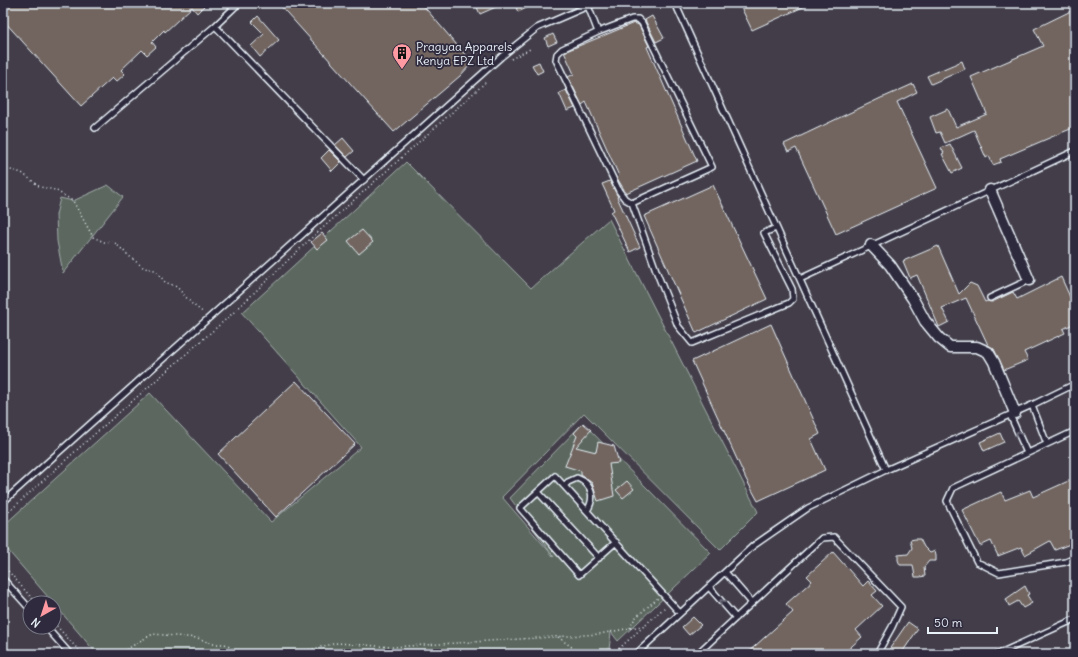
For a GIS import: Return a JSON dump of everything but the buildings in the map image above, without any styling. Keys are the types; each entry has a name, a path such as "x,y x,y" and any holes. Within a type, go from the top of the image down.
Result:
{"street":[{"path":"990,190 1029,280"},
{"path":"871,245 890,265 925,320 939,338 950,347 977,347 988,352 994,362 1013,414"}],"lane":[{"path":"95,128 215,26 239,3"},
{"path":"3,502 501,57 537,28 595,3"},
{"path":"674,3 886,470"},
{"path":"588,6 598,32"},
{"path":"632,203 712,167 642,23 638,19 632,19 598,32 562,50 557,54 556,60 619,191 625,200 632,203 678,326 692,343 789,304 793,299 792,289 764,233 776,228"},
{"path":"215,26 364,180"},
{"path":"800,278 1075,151"},
{"path":"990,298 1029,280"},
{"path":"636,654 753,546 808,508 886,470 1013,414 1075,384"},
{"path":"1032,405 1047,444"},
{"path":"1013,414 1027,453"},
{"path":"1075,431 953,488 947,501 977,562 999,573 1066,562 1075,558"},
{"path":"616,542 580,575 520,508 555,476 586,511 616,542 680,613"},
{"path":"564,486 568,482 577,478 586,484 591,491 592,499 591,504 586,511"},
{"path":"538,492 599,558"},
{"path":"697,654 822,538 834,537 900,607 892,627 877,654"},
{"path":"725,572 752,603"},
{"path":"3,579 22,600"},
{"path":"709,587 736,618"},
{"path":"998,654 1075,619"},
{"path":"53,635 70,654"},
{"path":"1011,648 1014,654"}],"path":[{"path":"510,60 532,48"},
{"path":"3,517 90,438 232,314 306,243 488,79"},
{"path":"3,168 22,173 40,187 55,190 73,201 93,237 104,242 113,241 128,256 144,268 155,270 165,282 177,287 192,304 210,318"},
{"path":"3,565 29,595"},
{"path":"630,628 635,618 663,594"},
{"path":"613,654 671,603"},
{"path":"262,654 308,650 337,643 391,647 599,634 646,626"},
{"path":"62,632 82,654"},
{"path":"120,654 153,634 198,638 212,644 225,644 240,654"},
{"path":"557,637 573,648 577,654"}],"shaded area":[{"path":"3,3 1075,3 1075,654 3,654"}],"green space":[{"path":"406,162 531,288 609,219 758,512 720,550 584,413 502,497 554,557 510,498 583,423 711,553 618,641 611,632 609,650 604,654 97,654 62,613 62,595 46,595 5,547 3,526 150,393 271,522 361,447 242,313"},
{"path":"108,185 123,197 63,273 57,241 56,215 60,198 73,201"}],"place":[{"name":"Pragyaa Apparels Kenya EPZ Ltd","path":"402,70"}]}
